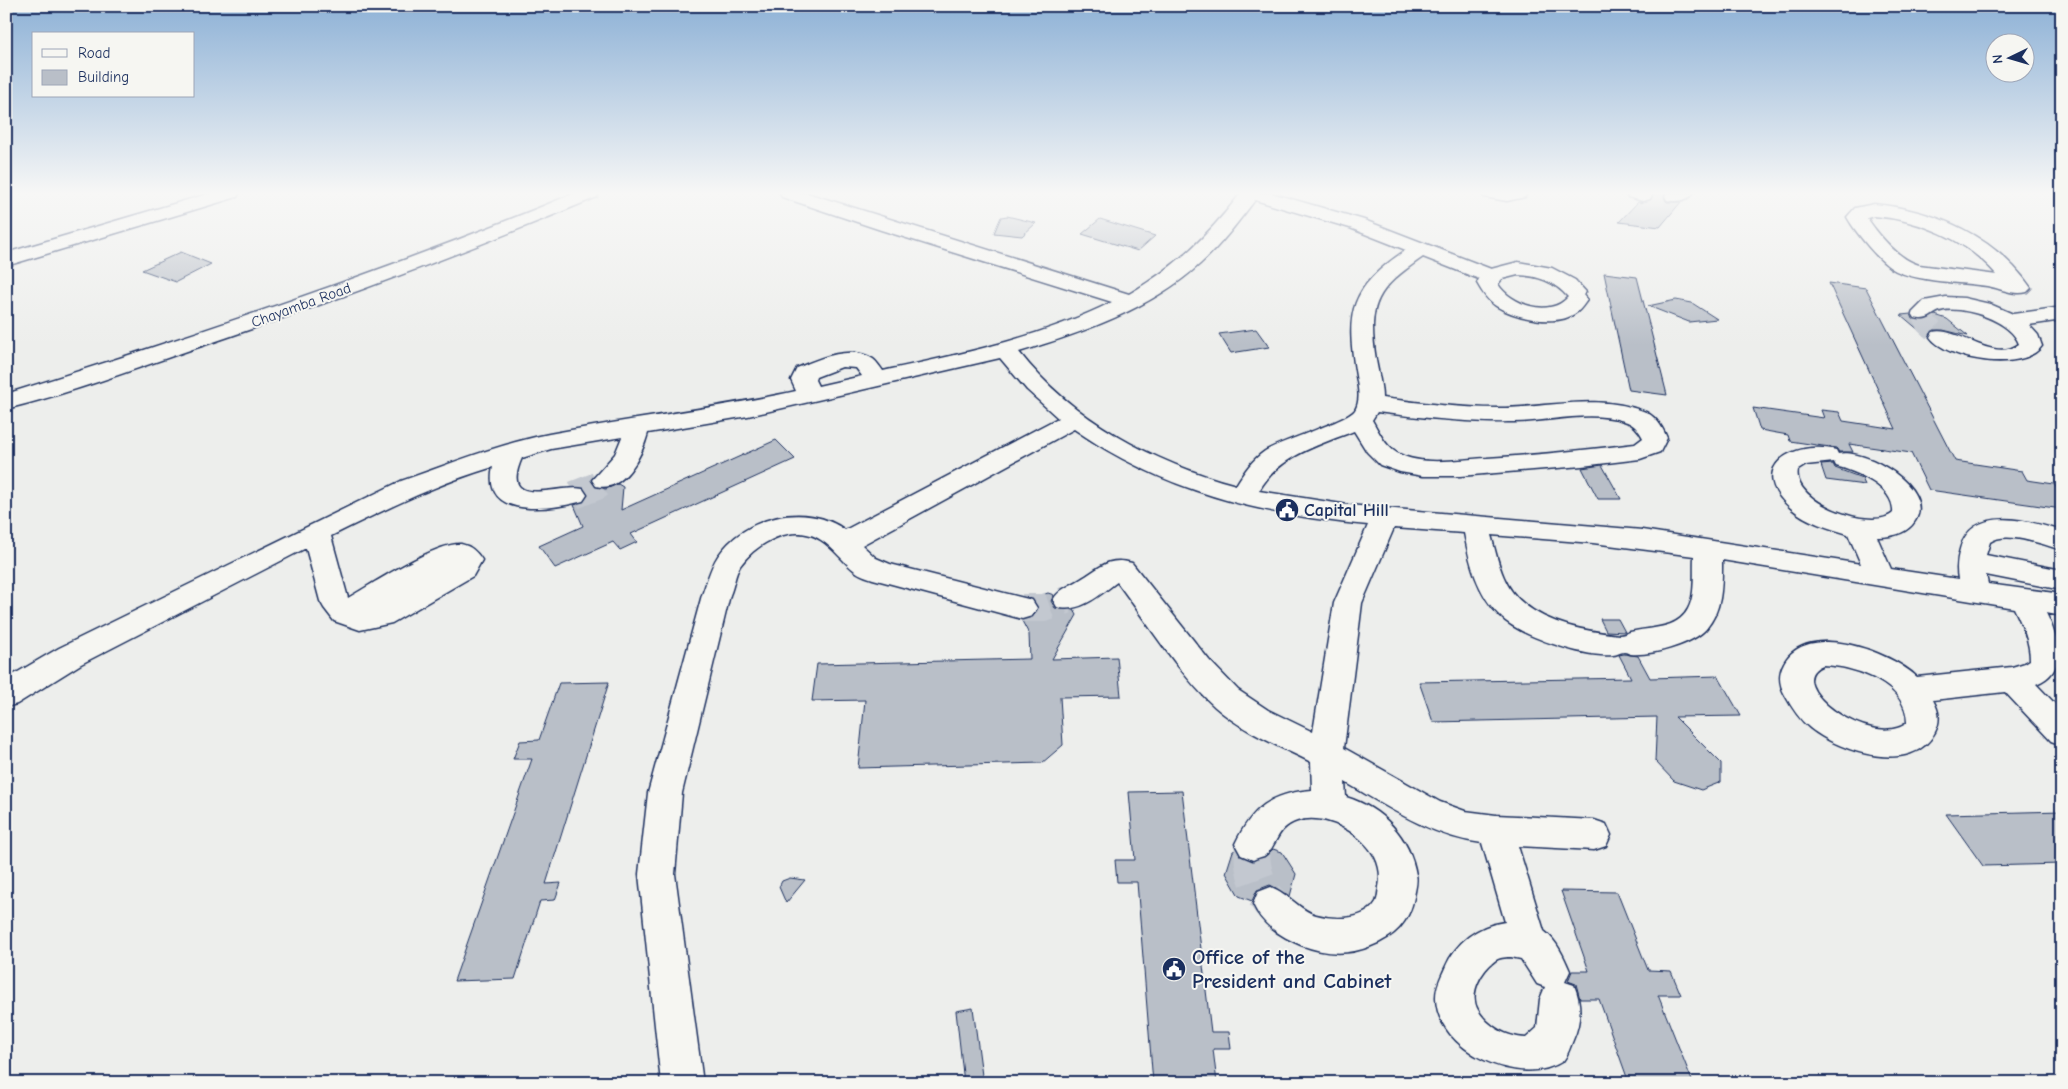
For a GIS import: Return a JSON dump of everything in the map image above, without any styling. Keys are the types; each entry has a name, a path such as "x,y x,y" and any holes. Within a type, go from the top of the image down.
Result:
{"main road":[{"path":"6,260 60,244"},
{"name":"Chayamba Road","path":"6,402 182,347 334,294 466,244"},
{"path":"945,244 1130,301"},
{"path":"6,695 70,656 316,532 432,478 513,452 556,441 748,409 1005,349 1097,316 1130,301 1154,288 1183,268 1209,244"},
{"path":"1408,244 1491,276"},
{"path":"1880,244 1897,262 1906,268 1918,272 1998,281 2020,288"},
{"path":"1971,244 1999,264 2020,288 2059,314"},
{"path":"1242,497 1254,476 1265,464 1303,441 1365,412 1426,411 1517,415 1580,410 1625,413 1639,418 1650,426 1655,438 1651,446 1640,452 1502,465 1426,467 1404,464 1388,458 1375,446 1365,412 1368,381 1361,338 1362,313 1371,288 1385,273 1421,249"},
{"path":"1516,268 1549,274 1564,280 1575,296 1574,306 1564,312 1549,314 1531,313 1514,308 1499,301 1490,292 1487,283 1491,276 1501,270 1516,268"},
{"path":"1923,314 1930,307 1938,304 1961,304 1987,310 2020,327 2031,340 2031,346 2020,354 1999,356 1958,346 1941,337"},
{"path":"2011,321 2059,314"},
{"path":"1005,349 1020,371 1042,393 1100,438 1130,456 1198,484 1242,497 1300,508 1384,519 1575,532 1708,548 2062,605"},
{"path":"843,543 1075,419"},
{"path":"605,480 629,453 634,442 637,427"},
{"path":"513,452 506,463 503,475 506,487 515,496 528,500 544,500 574,495"},
{"path":"1799,458 1836,458 1868,468 1898,488 1908,510 1903,520 1893,526 1878,528 1860,527 1840,523 1820,515 1804,504 1792,493 1785,482 1784,472 1789,464 1799,458"},
{"path":"1329,806 1327,755 1329,729 1348,603 1384,519"},
{"path":"682,1083 657,874 665,793 716,595 727,564 740,547 758,534 773,527 804,525 828,532 843,543 866,565 883,572 1022,608"},
{"path":"1476,525 1490,580 1508,609 1524,621 1571,638 1622,644 1669,637 1688,628 1699,617 1705,603 1708,548"},
{"path":"1860,527 1881,577"},
{"path":"1977,592 1970,575 1970,562 1976,539 1984,532 1996,529 2031,533 2062,541"},
{"path":"316,532 334,601 344,612"},
{"path":"1970,562 2062,580"},
{"path":"1067,600 1092,586 1110,572 1122,570 1126,572 1198,668 1227,699 1257,719 1327,755 1428,812 1464,826 1496,830 1594,835"},
{"path":"1910,690 2012,679 2035,673 2045,666 2046,652 2043,637 2024,600"},
{"path":"2012,679 2062,732"},
{"path":"1253,844 1258,832 1267,820 1280,811 1295,806 1312,804 1329,806 1347,811 1363,820 1378,832 1389,847 1397,863 1400,880 1398,896 1392,910 1381,923 1366,931 1349,935 1330,936 1310,931 1292,923 1271,904"},
{"path":"1496,830 1546,971"}],"building":[{"path":"1114,244 1146,244 1138,251"},
{"path":"181,252 211,264 176,282 142,270"},
{"path":"1604,273 1637,277 1667,395 1629,390"},
{"path":"1829,283 1866,288 1955,461 2022,471 2027,480 2054,484 2062,497 2062,509 1929,490 1911,453 1849,444 1853,452 1839,452 1836,448 1790,441 1788,435 1760,430 1753,408 1824,418 1821,410 1839,412 1843,421 1896,429"},
{"path":"1676,300 1692,303 1717,319 1689,322 1648,306"},
{"path":"1911,314 1913,319 1920,321 1928,320 1935,315 1947,319 1968,336 1943,330 1933,330 1930,334 1920,331 1901,315"},
{"path":"1256,329 1269,347 1231,353 1219,334"},
{"path":"776,440 795,459 631,534 637,542 620,550 613,542 555,568 539,546 583,526 574,505 585,502 589,494 585,488 580,487 591,482 596,488 606,489 618,484 623,487 621,510"},
{"path":"1833,464 1835,468 1862,478 1865,485 1826,480 1821,465"},
{"path":"1602,465 1621,499 1598,499 1582,468"},
{"path":"1048,593 1054,595 1051,601 1055,608 1074,610 1077,615 1052,659 1117,657 1121,696 1060,697 1063,745 1042,763 858,768 865,700 812,701 817,664 1030,659 1029,634 1022,621 1033,618 1039,609 1032,598"},
{"path":"1600,619 1618,619 1625,632 1606,631"},
{"path":"1619,655 1638,656 1650,678 1718,676 1741,716 1675,717 1721,763 1721,782 1701,790 1674,781 1655,761 1657,717 1433,722 1419,682 1631,678"},
{"path":"609,682 546,884 561,883 555,900 540,901 515,979 454,981 532,759 513,759 520,741 539,740 559,683"},
{"name":"Office of the President and Cabinet","path":"1182,791 1211,1032 1229,1032 1231,1049 1213,1049 1217,1083 1153,1083 1137,882 1117,882 1115,860 1135,860 1129,792"},
{"path":"2062,811 2062,864 1983,866 1946,814"},
{"path":"1273,849 1282,852 1296,874 1290,896 1270,885 1257,890 1252,901 1239,896 1226,873 1233,851 1236,850 1240,857 1252,862 1265,857"},
{"path":"790,878 805,880 786,903 779,887 782,881"},
{"path":"1561,891 1617,892 1648,970 1671,971 1681,995 1658,995 1693,1083 1629,1083 1599,999 1580,999 1576,984 1568,981 1572,971 1589,971"},
{"path":"973,1008 983,1083 964,1083 956,1011"}],"tunnel":[{"path":"1923,313 1926,324 1941,337"},
{"path":"574,495 597,486 605,480"},
{"path":"1022,608 1044,608 1067,600"},
{"path":"1253,844 1253,861 1258,883 1271,904"}],"place":[{"name":"Capital Hill","path":"1287,510"},
{"name":"Office of the President and Cabinet","path":"1174,969"}]}
